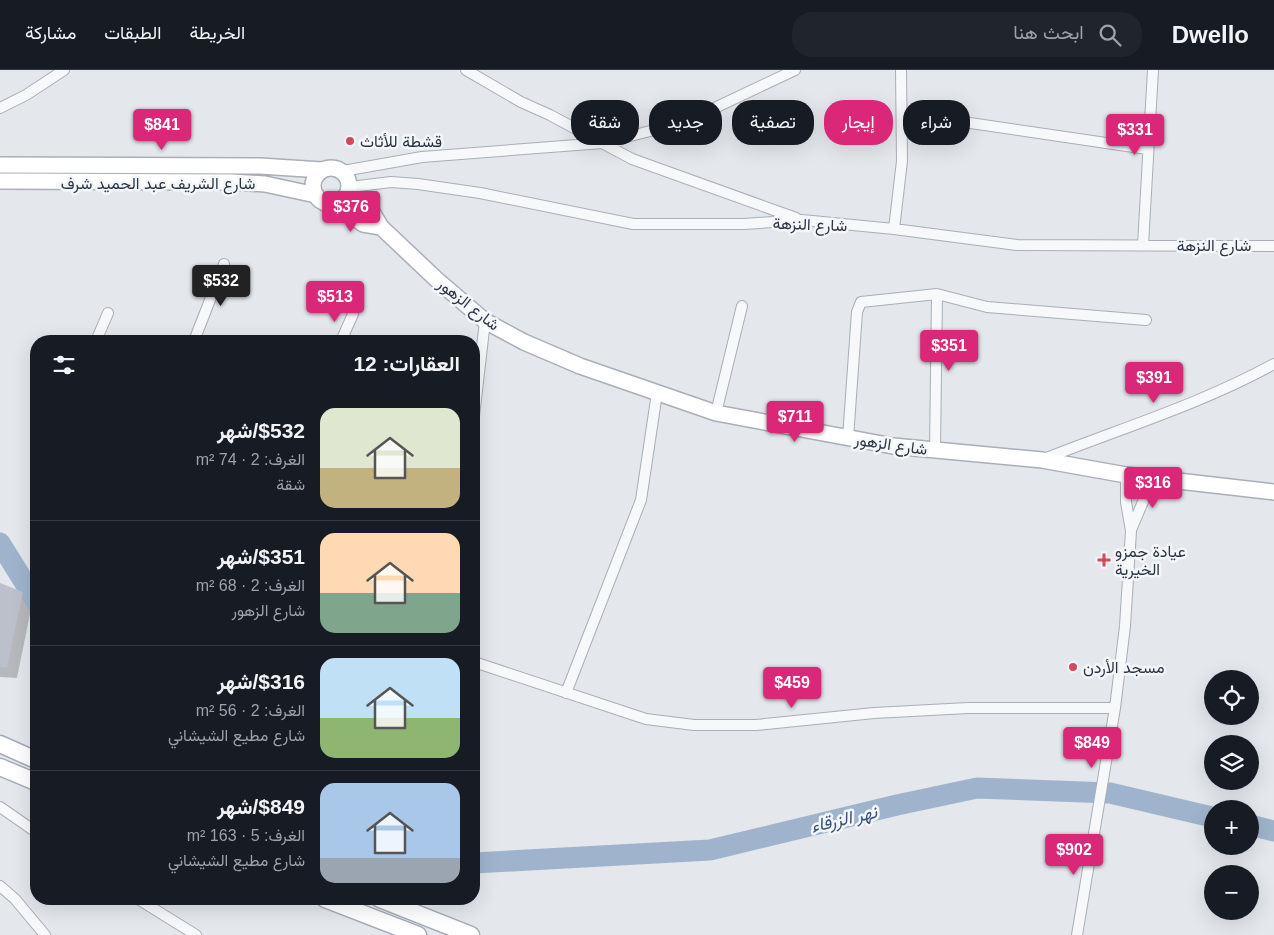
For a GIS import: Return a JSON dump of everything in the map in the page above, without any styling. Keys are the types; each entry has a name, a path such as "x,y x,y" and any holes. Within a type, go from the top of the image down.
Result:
{"main road":[{"name":"شارع الشريف عبد الحميد شرف","path":"0,165 260,166 322,170"},
{"path":"333,167 343,171 350,181 349,190 345,198 335,204 324,202 316,195 313,184 322,170 333,167"},
{"name":"شارع الشريف عبد الحميد شرف","path":"0,181 231,182 265,184 316,195"},
{"name":"شارع الزهور","path":"349,190 371,210 381,227 436,279 485,321 524,342 580,366 716,413 848,438 935,450 1042,460 1126,475 1274,492"},
{"name":"شارع الزهور","path":"335,204 363,224 381,227"},
{"path":"0,744 30,757"},
{"path":"0,767 30,780"},
{"path":"340,905 418,935"},
{"path":"395,905 471,935"}],"street":[{"path":"0,108 26,95 64,70"},
{"path":"466,70 521,102 571,127"},
{"path":"639,134 704,113 795,70"},
{"path":"894,229 902,161 901,70"},
{"path":"1143,245 1153,70"},
{"path":"902,113 1147,149"},
{"path":"343,171 422,157 577,145"},
{"path":"607,145 632,159 802,220"},
{"name":"شارع النزهة","path":"349,190 392,182 418,184 480,193 633,224 744,224 802,220 894,229 1017,245 1274,246"},
{"path":"196,335 224,264"},
{"path":"848,438 859,304 866,301 937,294 987,308 1146,320"},
{"path":"935,450 937,294"},
{"path":"716,413 742,306"},
{"path":"99,335 108,313"},
{"path":"344,335 353,314"},
{"path":"480,364 485,321"},
{"path":"1042,460 1113,432 1188,406 1274,364"},
{"path":"566,693 641,500 657,393"},
{"path":"1077,935 1115,708 1125,626 1131,531 1126,502 1126,475"},
{"path":"1131,531 1153,478"},
{"path":"480,664 646,718 694,725 756,725 874,713 968,708 1115,708"},
{"path":"0,807 30,828"},
{"path":"0,886 15,899 45,935"},
{"path":"148,905 196,935"}],"building":[{"path":"0,583 23,592 7,668 0,667"}],"waterway":[{"name":"نهر الزرقاء","path":"0,543 30,591"},
{"name":"نهر الزرقاء","path":"480,863 710,850 897,805 977,788 1110,793 1204,815"},
{"name":"نهر الزرقاء","path":"1259,827 1274,831"}],"place":[{"name":"قشطة للأثاث","path":"350,141"},
{"name":"عيادة جمزو الخيرية","path":"1104,560"},
{"name":"مسجد الأردن","path":"1073,667"}]}
